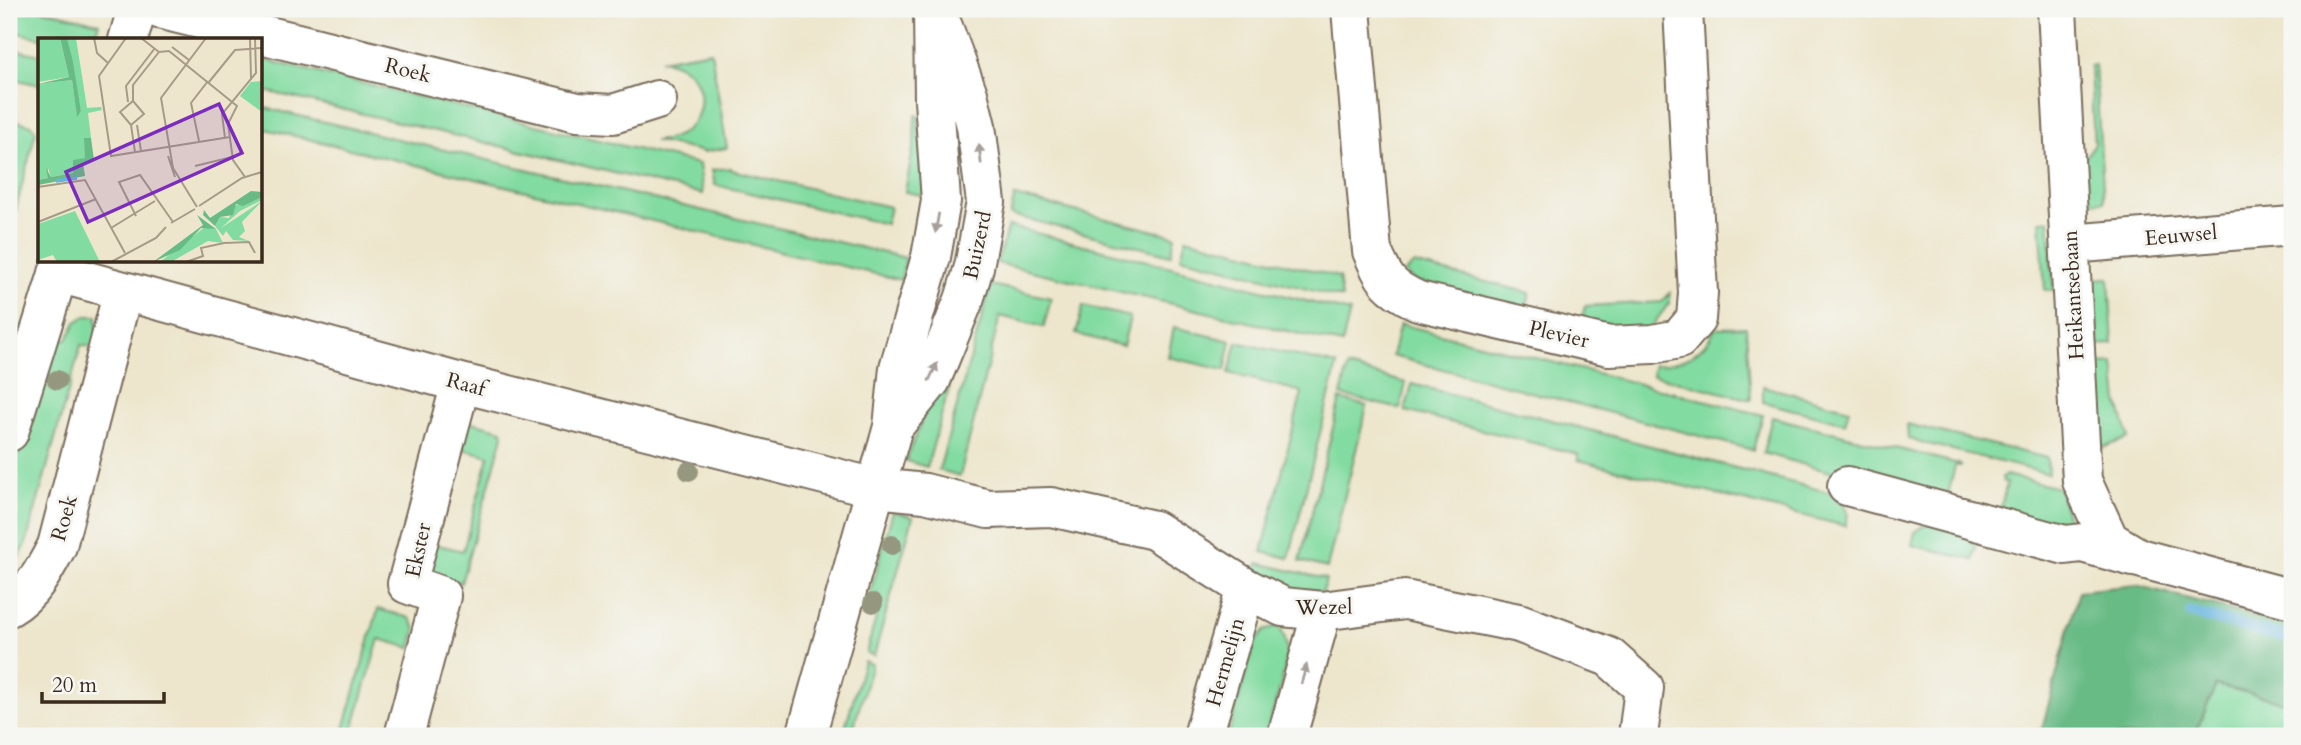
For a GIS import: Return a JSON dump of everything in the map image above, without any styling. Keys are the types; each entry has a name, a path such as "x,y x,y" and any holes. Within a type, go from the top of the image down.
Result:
{"street":[{"path":"129,38 137,9"},
{"name":"Roek","path":"159,9 577,112 613,114 657,100"},
{"name":"Buizerd","path":"806,736 893,427 931,380 960,312 974,267 986,202 976,126 968,94 934,9"},
{"name":"Plevier","path":"1351,9 1373,251 1383,276 1396,291 1418,301 1609,346 1679,340 1696,319 1698,293 1683,9"},
{"name":"Heikantsebaan","path":"2057,9 2082,481 2109,540 2139,558"},
{"name":"Eeuwsel","path":"2070,244 2292,226"},
{"path":"9,432 60,267"},
{"name":"Raaf","path":"60,267 123,291 461,383 876,488"},
{"name":"Roek","path":"9,607 20,601 43,572 57,546 123,291"},
{"name":"Ekster","path":"404,736 441,596 407,584 461,383"},
{"name":"Heikantsebaan","path":"1847,486 2065,545 2082,543 2292,599"},
{"name":"Wezel","path":"876,488 925,493 988,509 1051,507 1154,530 1246,588 1283,607 1322,611 1405,600 1519,623 1609,657 1644,688 1638,736"},
{"name":"Hermelijn","path":"1203,736 1246,588"},
{"path":"1287,736 1322,611"}],"green space":[{"path":"9,9 40,9 99,23 95,38 41,38 9,31"},
{"path":"9,48 38,55 38,85 9,78"},
{"path":"711,51 727,148 704,152 654,141 674,137 688,129 697,116 700,102 699,88 691,75 679,65 660,60"},
{"path":"262,59 699,164 703,194 262,90"},
{"path":"2095,65 2104,201 2086,202 2083,162 2094,144 2090,66"},
{"path":"262,107 906,258 901,280 262,128"},
{"path":"918,115 927,196 905,192 914,144 915,116"},
{"path":"17,121 31,125 36,131 9,235 9,148"},
{"path":"730,168 890,207 886,224 715,185 712,170"},
{"path":"1015,196 1175,236 1171,255 1010,215"},
{"path":"2049,220 2054,290 2045,290 2040,221"},
{"path":"1008,226 1350,312 1342,344 997,263"},
{"path":"1186,238 1339,277 1342,298 1181,257"},
{"path":"1414,264 1530,293 1526,308 1415,281 1404,273"},
{"path":"2109,278 2113,344 2096,345 2091,279"},
{"path":"991,285 1051,298 1044,327 1000,316 960,476 939,470"},
{"path":"1670,293 1670,302 1649,330 1619,330 1581,322 1585,306 1662,302"},
{"path":"1083,306 1130,317 1123,346 1076,334"},
{"path":"86,316 97,316 97,349 81,345 25,547 9,572 9,470 24,445 55,337 67,340 76,322"},
{"path":"1400,324 1763,415 1753,450 1392,356"},
{"path":"1174,327 1231,341 1225,370 1168,357"},
{"path":"1746,327 1751,400 1652,375 1654,365 1674,363 1698,351 1715,328"},
{"path":"1237,342 1337,365 1289,558 1262,552 1302,392 1229,373"},
{"path":"960,349 927,467 906,461 925,413"},
{"path":"2114,363 2118,401 2129,438 2102,448 2096,364"},
{"path":"1348,367 1406,383 1400,409 1341,395"},
{"path":"1412,384 1840,495 1848,515 1845,526 1578,460 1578,454 1405,411"},
{"path":"1763,386 1849,409 1845,423 1763,402"},
{"path":"1340,399 1367,406 1327,568 1300,561"},
{"path":"1772,417 1961,466 1955,466 1947,499 1848,477 1763,453"},
{"path":"468,421 502,430 503,436 461,583 432,574 424,562 430,543 463,551 489,456 456,447"},
{"path":"1907,424 2047,458 2048,474 1908,439"},
{"path":"2006,475 2059,488 2071,530 1999,513 2007,483 2003,482 2002,477"},
{"path":"893,511 913,517 874,656 866,653 878,611 866,607"},
{"path":"1928,523 1972,535 1976,548 1973,560 1912,545 1915,532"},
{"path":"1258,563 1326,579 1323,592 1284,591 1255,576"},
{"path":"2136,585 2292,626 2292,704 2216,685 2194,736 2040,736 2079,591"},
{"path":"378,609 410,618 416,629 411,648 379,639 351,736 342,736"},
{"path":"1277,626 1284,635 1286,662 1265,736 1228,736 1254,644 1264,631"},
{"path":"864,661 872,664 851,736 843,736"},
{"path":"2216,685 2292,704 2292,736 2194,736"}],"waterway":[{"path":"2191,613 2292,639"}]}
